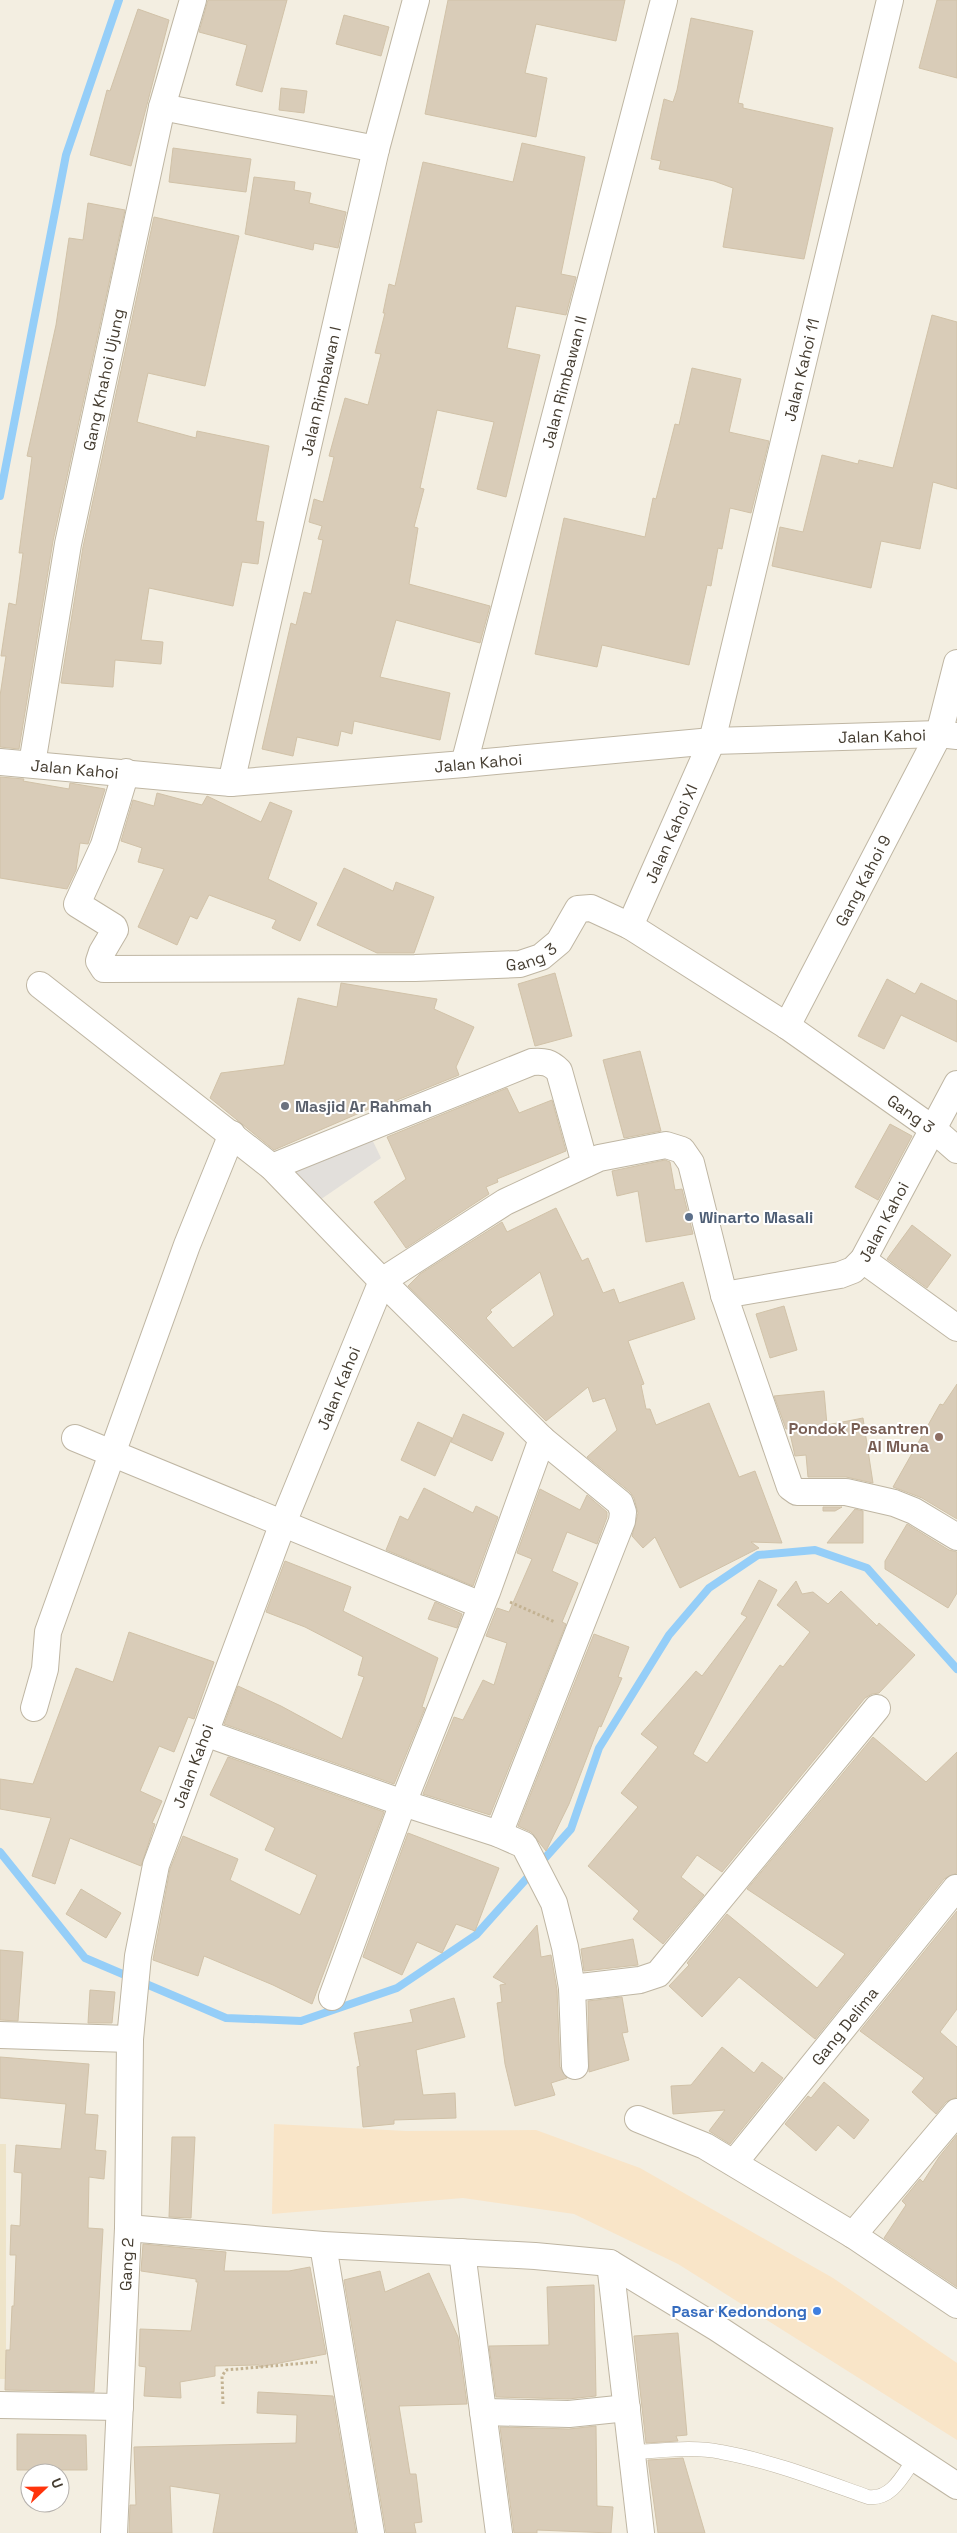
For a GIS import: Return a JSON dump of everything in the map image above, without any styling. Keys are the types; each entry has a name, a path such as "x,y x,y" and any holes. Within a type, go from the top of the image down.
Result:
{"street":[{"name":"Gang Khahoi Ujung","path":"32,764 68,544 162,107 193,0"},
{"name":"Jalan Rimbawan I","path":"231,783 376,149 416,0"},
{"name":"Jalan Rimbawan II","path":"464,764 664,0"},
{"name":"Jalan Kahoi 11","path":"712,741 890,0"},
{"path":"162,107 376,149"},
{"name":"Gang Kahoi 9","path":"787,1026 948,735 957,663"},
{"name":"Jalan Kahoi","path":"0,762 231,783 712,741 948,735"},
{"name":"Jalan Kahoi XI","path":"630,926 712,741"},
{"name":"Gang 3","path":"126,772 104,846 77,902 77,906 114,927 115,930 99,961 101,967 112,970 415,968 520,964 541,957 559,942 578,909 591,908 630,926 787,1026 933,1129 957,1150"},
{"path":"40,985 272,1167 382,1281 542,1439 620,1503 623,1512 622,1521 577,1631 499,1834"},
{"path":"272,1167 532,1062 542,1061 552,1063 559,1071 585,1164"},
{"name":"Jalan Kahoi","path":"724,1295 840,1275 853,1270 863,1260 957,1084"},
{"path":"34,1708 45,1669 48,1632 187,1245 232,1134"},
{"path":"382,1281 505,1202 585,1164 599,1158 666,1145 682,1150 691,1163 724,1295 790,1486 796,1492 846,1492 894,1503 914,1511 957,1537"},
{"path":"863,1260 957,1328"},
{"name":"Jalan Kahoi","path":"135,1996 138,1956 156,1865 282,1523 382,1281"},
{"path":"75,1438 282,1523 484,1598"},
{"path":"332,1997 403,1803 484,1598 542,1439"},
{"path":"572,1988 640,1980 658,1974 877,1708"},
{"path":"205,1733 403,1803 499,1834 524,1845 554,1903 572,1988 575,2066"},
{"name":"Gang Delima","path":"734,2163 956,1888"},
{"name":"Gang 2","path":"114,2533 128,2228 130,2039 135,1996"},
{"path":"0,2035 130,2039"},
{"path":"853,2235 957,2112"},
{"path":"638,2119 705,2146 853,2235 957,2306"},
{"path":"128,2228 323,2245 462,2252 610,2263 717,2328 957,2486"},
{"path":"323,2245 370,2533"},
{"path":"462,2252 499,2533"},
{"path":"610,2263 642,2533"},
{"path":"0,2405 120,2407"},
{"path":"483,2412 560,2414 627,2408"}],"lane":[{"path":"632,2452 692,2449 720,2451 806,2475 868,2497 878,2498 898,2483 915,2458"}],"path":[{"path":"484,1598 577,1631"},
{"path":"223,2404 222,2376 226,2370 342,2360"}],"shaded area":[{"path":"368,1131 381,1158 314,1204 286,1174"},
{"name":"Pasar Kedondong","path":"274,2124 406,2131 536,2130 640,2168 833,2278 957,2363 957,2440 678,2264 574,2214 463,2198 272,2214"},
{"path":"0,2144 6,2144 6,2379 0,2379"}],"building":[{"path":"208,0 287,0 262,92 236,85 247,45 199,32"},
{"path":"448,0 625,0 616,41 536,24 525,73 547,78 536,137 425,114"},
{"path":"937,0 957,0 957,78 919,68"},
{"path":"138,9 169,20 131,166 90,155 107,90 110,91"},
{"path":"344,15 389,27 381,56 336,44"},
{"path":"691,18 753,31 738,103 743,104 743,108 833,128 804,259 723,247 733,188 714,181 659,169 661,161 651,159 664,99 673,102 677,90"},
{"path":"281,88 307,91 304,113 279,110"},
{"path":"522,143 585,157 561,274 576,277 566,315 516,306 507,348 540,355 506,497 477,489 494,422 437,410 420,488 424,489 414,527 418,528 409,584 490,606 480,643 396,620 380,677 450,693 440,740 354,721 352,734 341,731 338,746 297,737 293,756 262,749 291,623 296,625 304,592 311,594 323,540 318,539 322,526 309,522 314,499 323,502 334,457 329,456 345,398 368,405 381,354 375,353 385,313 383,313 389,284 395,286 423,162 513,182"},
{"path":"173,148 251,159 246,192 169,182"},
{"path":"254,177 295,182 294,190 311,193 309,203 346,212 338,248 314,243 313,250 245,234"},
{"path":"88,203 125,210 53,541 19,749 0,747 0,696 6,656 1,656 9,603 16,605 23,553 19,553 32,457 27,456 56,325 69,238 83,240"},
{"path":"154,217 239,236 205,386 148,373 137,422 196,438 197,431 269,446 256,521 264,522 258,564 242,562 233,606 149,588 141,640 163,642 161,664 115,660 113,687 61,683 83,547"},
{"path":"932,315 957,322 957,489 933,482 920,549 881,541 871,588 772,566 780,527 803,532 822,455 858,464 859,460 893,468"},
{"path":"692,368 741,379 729,432 769,441 751,513 730,508 722,549 718,548 711,586 707,585 689,665 602,645 597,667 535,654 564,518 645,537 653,498 656,499 675,424 679,425"},
{"path":"0,777 24,779 23,781 69,789 70,783 105,789 88,844 80,843 76,870 67,889 0,878"},
{"path":"157,793 202,805 207,796 261,822 270,802 292,811 268,879 317,903 300,941 272,928 276,920 209,895 197,919 190,916 177,945 138,927 164,869 138,862 142,848 121,841 133,800 154,806"},
{"path":"344,868 393,891 396,882 434,897 414,953 377,953 317,925"},
{"path":"555,973 572,1036 535,1046 518,984"},
{"path":"887,979 915,994 921,983 957,1001 957,1042 901,1015 884,1049 858,1036"},
{"path":"341,983 437,999 434,1009 474,1027 456,1067 459,1075 375,1109 371,1110 371,1108 274,1150 210,1098 221,1073 284,1065 298,998 337,1007"},
{"path":"640,1051 661,1131 624,1138 603,1060"},
{"path":"507,1088 519,1113 552,1100 566,1151 497,1179 498,1182 486,1187 489,1194 406,1248 374,1202 406,1179 387,1137"},
{"path":"890,1124 912,1136 878,1200 855,1187"},
{"path":"665,1160 670,1162 675,1190 682,1189 693,1234 646,1242 638,1191 617,1196 612,1171"},
{"path":"556,1208 582,1261 588,1258 603,1293 614,1289 619,1303 683,1282 695,1319 628,1341 644,1384 641,1385 646,1409 650,1409 656,1425 709,1403 739,1477 755,1471 782,1543 751,1542 759,1548 680,1588 655,1537 643,1548 632,1536 638,1513 634,1498 630,1492 587,1457 617,1430 605,1398 593,1402 588,1387 546,1421 408,1286 420,1274 502,1222 507,1232","holes":["540,1272 554,1315 513,1348 486,1318 492,1312 490,1310"]},
{"path":"912,1225 951,1255 927,1288 887,1259"},
{"path":"784,1306 797,1350 770,1358 756,1314"},
{"name":"Pondok Pesantren Al Muna","path":"957,1384 957,1519 922,1498 893,1487 940,1404 943,1405"},
{"path":"824,1391 827,1425 863,1418 873,1483 846,1477 808,1477 806,1455 795,1456 789,1429 786,1429 774,1396"},
{"path":"463,1414 504,1433 492,1461 451,1442"},
{"path":"418,1422 452,1438 435,1476 401,1460"},
{"path":"424,1488 473,1513 476,1506 498,1517 473,1586 386,1550 400,1516 408,1520"},
{"path":"540,1489 580,1510 587,1495 607,1512 607,1517 597,1544 567,1532 552,1571 578,1583 562,1622 566,1624 490,1815 423,1794 454,1717 463,1720 483,1680 494,1685 507,1643 486,1636 497,1608 509,1612 532,1559 517,1553"},
{"path":"823,1507 842,1507 835,1511 823,1511"},
{"path":"855,1509 863,1511 863,1543 827,1543"},
{"path":"907,1524 949,1550 957,1552 957,1593 948,1608 885,1569 885,1561"},
{"path":"285,1561 351,1587 343,1611 438,1658 422,1707 425,1708 394,1784 224,1724 238,1686 281,1706 342,1739 364,1677 358,1675 363,1657 305,1627 266,1612"},
{"path":"759,1580 777,1590 693,1754 707,1763 780,1665 783,1667 810,1632 777,1605 796,1581 802,1594 813,1592 828,1604 841,1591 877,1626 879,1623 915,1655 879,1693 865,1698 722,1872 697,1855 681,1877 704,1895 663,1944 633,1919 639,1911 588,1866 638,1807 621,1793 658,1747 641,1734 696,1671 702,1676 747,1617 741,1614"},
{"path":"435,1602 462,1614 457,1628 428,1619"},
{"path":"129,1632 214,1662 194,1719 188,1717 174,1752 159,1746 140,1791 162,1801 152,1823 155,1824 141,1866 70,1838 55,1884 32,1876 51,1818 0,1809 0,1779 33,1784 76,1668 113,1682"},
{"path":"594,1634 629,1647 618,1677 622,1678 601,1727 599,1726 569,1804 546,1851 531,1832 518,1826"},
{"path":"873,1737 926,1782 957,1752 957,1873 944,1879 815,2039 739,1977 702,2017 669,1986 689,1965 687,1963 727,1914 817,1988 845,1954 747,1889"},
{"path":"228,1757 384,1812 312,2004 273,1985 204,1956 198,1976 153,1960 170,1869 183,1836 238,1859 230,1880 300,1915 317,1875 265,1850 275,1828 210,1795"},
{"path":"408,1833 499,1868 475,1931 456,1924 442,1953 417,1942 402,1975 363,1957"},
{"path":"81,1889 121,1913 106,1938 66,1914"},
{"path":"957,1911 957,2009 940,2032 957,2047 957,2097 946,2102 936,2114 912,2092 924,2078 860,2031"},
{"path":"537,1925 541,1957 551,1955 557,1990 560,2067 567,2078 551,2083 555,2095 515,2106 505,2064 497,2003 502,2002 500,1985 506,1984 493,1977"},
{"path":"633,1939 638,1965 584,1971 581,1949"},
{"path":"0,1950 23,1952 18,2021 0,2020"},
{"path":"90,1990 115,1992 112,2023 88,2023"},
{"path":"622,1997 628,2032 622,2033 629,2060 589,2072 588,2001"},
{"path":"454,1998 465,2037 416,2050 423,2095 455,2093 456,2118 394,2120 394,2124 363,2127 357,2067 360,2066 354,2033 413,2022 410,2010"},
{"path":"722,2047 754,2073 762,2062 783,2078 730,2144 709,2131 725,2110 673,2114 671,2086 691,2085"},
{"path":"0,2057 89,2064 85,2114 98,2115 95,2150 106,2151 104,2179 89,2177 88,2228 103,2229 94,2392 5,2390 6,2350 10,2350 16,2255 10,2255 11,2225 20,2226 22,2173 14,2172 16,2145 61,2149 66,2104 0,2098"},
{"path":"824,2082 869,2120 854,2139 838,2125 816,2151 785,2124 808,2096 811,2098"},
{"path":"957,2135 957,2287 884,2238 906,2205 902,2201 920,2179 923,2182 939,2157"},
{"path":"172,2137 195,2137 191,2218 169,2217"},
{"path":"143,2244 226,2252 224,2271 289,2271 310,2267 326,2354 259,2367 259,2365 215,2366 215,2376 180,2382 181,2398 144,2396 146,2367 139,2366 140,2329 191,2331 198,2282 196,2282 196,2279 141,2271"},
{"path":"380,2271 385,2292 429,2273 458,2337 467,2404 399,2406 410,2474 416,2474 422,2522 414,2523 416,2533 386,2533 344,2280"},
{"path":"594,2285 596,2396 568,2399 496,2397 489,2346 549,2345 547,2287"},
{"path":"678,2333 687,2435 676,2436 678,2441 646,2443 634,2336"},
{"path":"258,2392 333,2396 356,2533 213,2533 220,2494 170,2486 172,2533 129,2533 130,2505 136,2505 134,2447 296,2443 297,2415 257,2413"},
{"path":"596,2426 597,2506 613,2507 611,2533 537,2530 537,2533 514,2533 500,2427 569,2429"},
{"path":"17,2434 86,2435 87,2470 70,2470 70,2463 20,2463 20,2470 17,2470"},
{"path":"683,2458 705,2533 658,2533 648,2460"}],"waterway":[{"path":"0,496 66,155 119,0"},
{"path":"0,1852 85,1958 226,2018 301,2021 397,1988 476,1935 571,1829 599,1748 669,1635 709,1588 758,1555 815,1550 867,1568 957,1669"}],"place":[{"name":"Masjid Ar Rahmah","path":"285,1106"},
{"name":"Winarto Masali","path":"689,1217"},
{"name":"Pondok Pesantren Al Muna","path":"939,1437"},
{"name":"Pasar Kedondong","path":"817,2311"}]}
